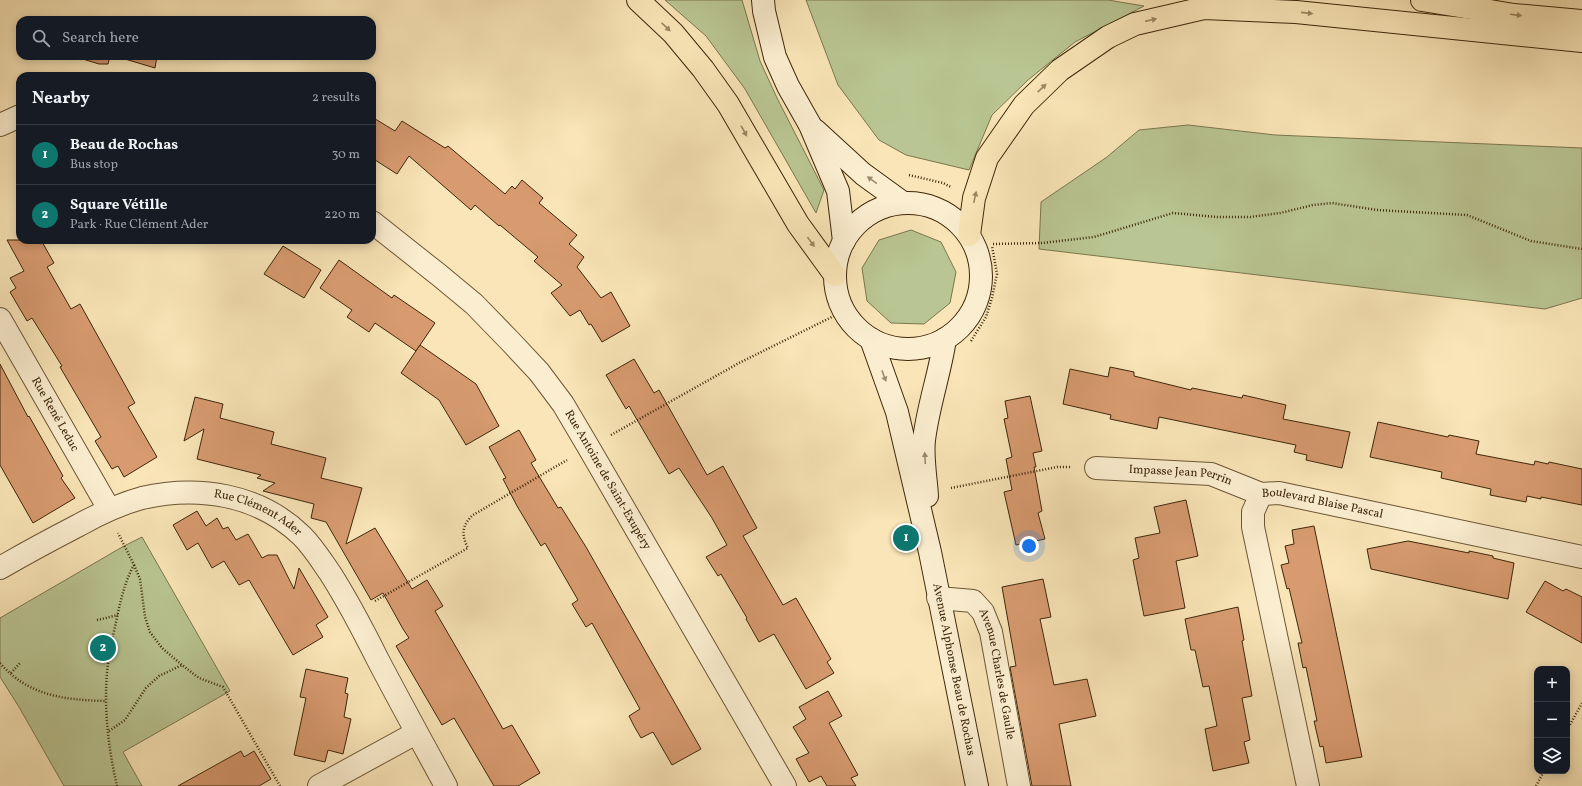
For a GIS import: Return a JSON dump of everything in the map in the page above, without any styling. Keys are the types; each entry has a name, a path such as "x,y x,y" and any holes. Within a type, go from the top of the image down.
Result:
{"main road":[{"path":"638,0 673,33 704,69 728,104 798,224 835,275"},
{"path":"1422,0 1514,15 1582,21"},
{"path":"981,242 974,198 987,158 1024,105 1060,70 1108,37 1135,24 1204,8 1296,12 1582,41"}],"street":[{"path":"763,0 764,12 775,57 788,86 810,125 838,190 844,240"},
{"path":"0,125 16,118"},
{"path":"810,125 863,174 903,203"},
{"path":"903,203 922,204 940,210 981,242 981,280 976,303 963,324 945,340 920,348 894,348 870,339 856,327 844,311 837,294 835,275 838,257 844,240 859,222 880,208 903,203"},
{"name":"Rue Antoine de Saint-Exupéry","path":"376,225 474,304 539,372 562,404 589,448 785,786"},
{"name":"Rue René Leduc","path":"0,319 109,509"},
{"name":"Avenue Alphonse Beau de Rochas","path":"870,339 897,412 930,552 938,598 977,786"},
{"name":"Avenue Alphonse Beau de Rochas","path":"930,552 924,441 936,379 942,362 945,340"},
{"name":"Impasse Jean Perrin","path":"1096,468 1211,474 1261,494"},
{"name":"Rue Clément Ader","path":"0,568 41,544 109,509 142,498 174,493 202,492 238,500 260,507 279,517 302,536 318,555 357,618 416,733 446,786"},
{"name":"Boulevard Blaise Pascal","path":"1308,786 1253,527 1253,512 1261,494 1279,493 1582,557"},
{"name":"Avenue Charles de Gaulle","path":"938,598 973,601 983,612 991,632 1019,786"},
{"path":"319,786 416,733"}],"path":[{"path":"904,173 943,183 974,198"},
{"path":"969,343 986,317 997,274 981,242 1042,242 1094,237 1173,213 1217,217 1250,217 1280,213 1313,205 1332,203 1377,210 1467,215 1531,241 1582,249"},
{"path":"926,490 943,489 987,482 1057,467 1096,468"},
{"path":"109,509 124,546 140,579 145,618 150,632 162,648 199,678 223,687 280,786"},
{"path":"117,786 112,764 106,701 110,651 129,574 134,565"},
{"path":"97,620 118,615"},
{"path":"0,663 20,681 37,690 58,698 106,701"},
{"path":"10,673 20,663"},
{"path":"109,731 125,720 146,688 159,676 182,665"},
{"path":"1570,725 1582,703"},
{"path":"1536,786 1542,774"}],"green space":[{"path":"665,0 742,0 760,61 777,98 824,190 816,213 745,89 706,36"},
{"path":"806,0 1108,0 1144,6 1075,42 1028,80 992,115 969,170 906,155 879,140 838,85"},
{"path":"1188,125 1275,135 1582,148 1582,298 1545,309 1039,249 1041,202 1107,157 1139,130"},
{"path":"911,230 941,242 956,272 950,303 924,324 891,323 867,301 862,268 879,240"},
{"path":"142,537 230,691 123,752 142,786 64,786 0,677 0,618"}],"building":[{"path":"86,60 109,60 108,64 99,64"},
{"path":"128,60 156,60 155,68"},
{"path":"376,119 395,131 402,121 445,148 448,146 505,194 512,186 515,189 522,180 543,198 539,203 577,235 569,244 584,257 577,267 601,298 611,292 630,326 602,342 580,310 570,316 551,293 562,285 534,261 538,257 500,225 499,226 475,205 471,210 409,156 397,174 376,161"},
{"path":"7,240 16,240 16,244 43,244 54,263 47,267 71,309 80,304 135,403 128,407 157,457 124,477 118,466 112,469 95,441 101,437 60,367 62,366 32,318 27,321 10,292 16,288 10,278 24,271"},
{"path":"283,246 321,270 304,298 264,274"},
{"path":"339,260 392,298 394,295 435,323 416,351 375,323 369,332 347,317 352,310 320,288"},
{"path":"420,345 476,384 499,426 466,445 439,400 401,373"},
{"path":"634,359 654,393 659,390 707,475 723,466 757,528 743,536 783,605 796,598 831,659 827,662 834,673 806,689 774,634 759,642 746,619 747,618 721,574 718,576 706,557 727,545 712,518 679,468 669,474 629,406 626,409 606,375"},
{"path":"0,364 28,417 29,416 63,476 61,478 75,498 33,523 0,465"},
{"path":"1110,367 1134,372 1134,376 1191,390 1192,388 1242,398 1243,395 1286,405 1283,419 1350,432 1342,468 1306,460 1307,455 1294,452 1296,445 1159,417 1157,429 1110,419 1111,415 1063,404 1070,369 1108,377"},
{"path":"1030,396 1042,451 1033,453 1042,511 1038,513 1045,539 1016,545 1004,492 1012,490 1006,459 1012,457 1004,419 1008,418 1005,401"},
{"path":"195,397 223,404 220,418 274,432 271,444 326,458 321,478 362,488 346,544 375,528 412,589 427,580 443,606 435,611 503,729 512,725 540,773 518,786 494,786 454,718 442,725 396,646 409,638 383,593 371,600 326,522 311,518 314,504 263,491 275,483 257,478 261,475 197,459 204,429 184,441"},
{"path":"1378,422 1448,437 1449,435 1479,441 1476,454 1534,465 1535,461 1548,464 1549,462 1582,469 1582,505 1541,497 1541,499 1527,496 1526,502 1490,495 1491,489 1441,478 1442,472 1370,457"},
{"path":"519,430 536,460 531,463 558,508 561,507 586,547 701,749 672,765 653,732 641,738 629,716 640,709 592,623 586,627 572,604 578,600 545,543 541,546 503,479 506,478 489,447"},
{"path":"1186,500 1198,556 1176,561 1185,608 1144,616 1133,560 1139,558 1135,538 1160,533 1154,507"},
{"path":"197,511 206,526 217,518 223,529 228,527 236,540 248,534 262,558 268,555 277,555 294,589 299,568 328,617 316,625 323,637 293,655 249,580 239,585 224,561 212,568 198,543 187,550 173,525"},
{"path":"1314,526 1362,757 1326,763 1323,746 1320,747 1314,721 1317,721 1306,667 1303,668 1298,643 1302,643 1289,588 1287,589 1281,565 1289,563 1285,546 1294,544 1292,530"},
{"path":"1408,541 1469,553 1469,551 1493,556 1493,558 1514,563 1508,599 1371,569 1367,549"},
{"path":"1043,579 1051,617 1040,619 1054,685 1087,679 1096,716 1059,724 1071,786 1032,786 1010,667 1016,666 1002,587"},
{"path":"1545,581 1563,591 1566,589 1582,597 1582,643 1526,612"},
{"path":"1238,607 1244,640 1242,641 1252,696 1242,698 1250,740 1244,742 1249,763 1213,771 1205,729 1217,726 1209,686 1203,687 1195,650 1191,650 1185,619"},
{"path":"306,669 348,678 345,693 348,694 344,717 351,719 343,754 328,750 325,762 294,755 306,698 300,697"},
{"path":"828,691 842,716 829,723 858,775 851,778 856,786 827,786 821,776 809,782 796,759 809,753 793,727 806,719 799,707"},
{"path":"241,751 244,757 254,751 271,779 259,786 178,786"}],"place":[{"name":"Beau de Rochas","path":"906,538"},
{"name":"Square Vétille","path":"103,648"}]}
